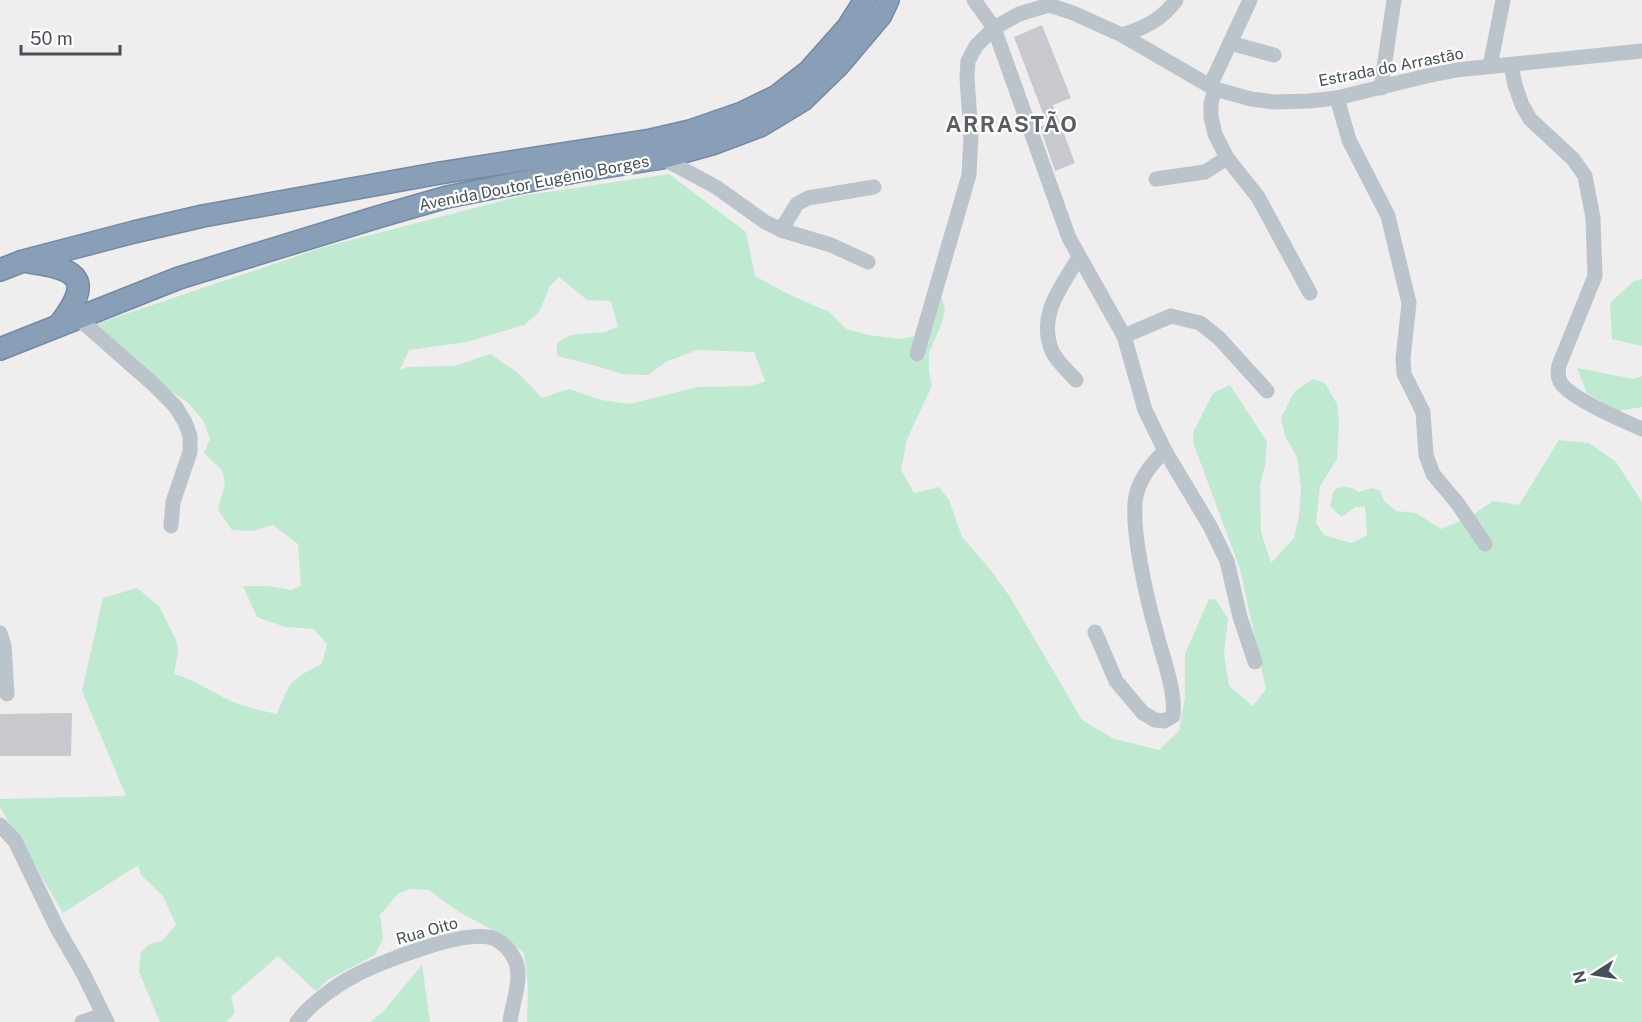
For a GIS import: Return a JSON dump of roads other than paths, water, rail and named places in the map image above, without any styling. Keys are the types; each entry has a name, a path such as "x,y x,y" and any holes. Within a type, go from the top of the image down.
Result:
{"highway":[{"name":"Avenida Doutor Eugênio Borges","path":"0,270 23,261 203,216 440,173 651,140 690,130 742,113 777,96 809,71 848,27 865,0"},
{"name":"Avenida Doutor Eugênio Borges","path":"0,349 179,278 447,197 579,171 662,158 712,144 760,126 803,100 838,66 881,15 888,0"},
{"path":"23,261 70,271 78,286 78,296 68,322"}],"street":[{"path":"974,0 994,28 1069,238 1124,336 1145,410 1227,561 1240,617 1255,662"},
{"path":"1122,35 1149,26 1176,0"},
{"path":"1250,0 1212,87 1211,117 1215,134 1227,158 1258,196 1310,293"},
{"path":"1381,88 1394,0"},
{"path":"1490,66 1503,0"},
{"name":"Estrada do Arrastão","path":"917,354 969,175 971,135 968,61 976,46 994,28 1019,14 1048,2 1122,35 1212,87 1251,99 1275,102 1337,98 1422,77 1490,66 1642,51"},
{"path":"1230,43 1274,55"},
{"path":"1511,65 1522,105 1530,119 1573,159 1585,176 1593,218 1595,276 1559,365 1558,375 1561,384 1585,401 1642,429"},
{"path":"1337,98 1349,140 1388,216 1409,303 1403,358 1404,374 1423,412 1426,455 1433,474 1458,504 1485,544"},
{"path":"662,158 716,188 765,222 781,230 831,245 868,262"},
{"path":"1156,179 1205,172 1227,158"},
{"path":"781,230 797,204 808,198 874,187"},
{"path":"1076,380 1052,353 1047,331 1051,304 1079,257"},
{"path":"1124,336 1171,316 1200,323 1219,338 1267,391"},
{"path":"68,322 152,383 175,406 186,422 190,436 190,452 173,502 171,526"},
{"path":"1095,632 1116,681 1143,712 1155,720 1164,720 1173,716 1172,696 1147,594 1134,516 1136,496 1142,479 1152,463 1166,451"},
{"path":"0,633 4,645 7,694"},
{"path":"0,825 19,848 57,928 105,1018 82,1022"},
{"name":"Rua Oito","path":"297,1022 305,1010 353,976 419,949 480,936 495,939 507,948 516,960 516,988 510,1022"}],"district":[{"name":"ARRASTÃO","path":"1012,124"}]}
